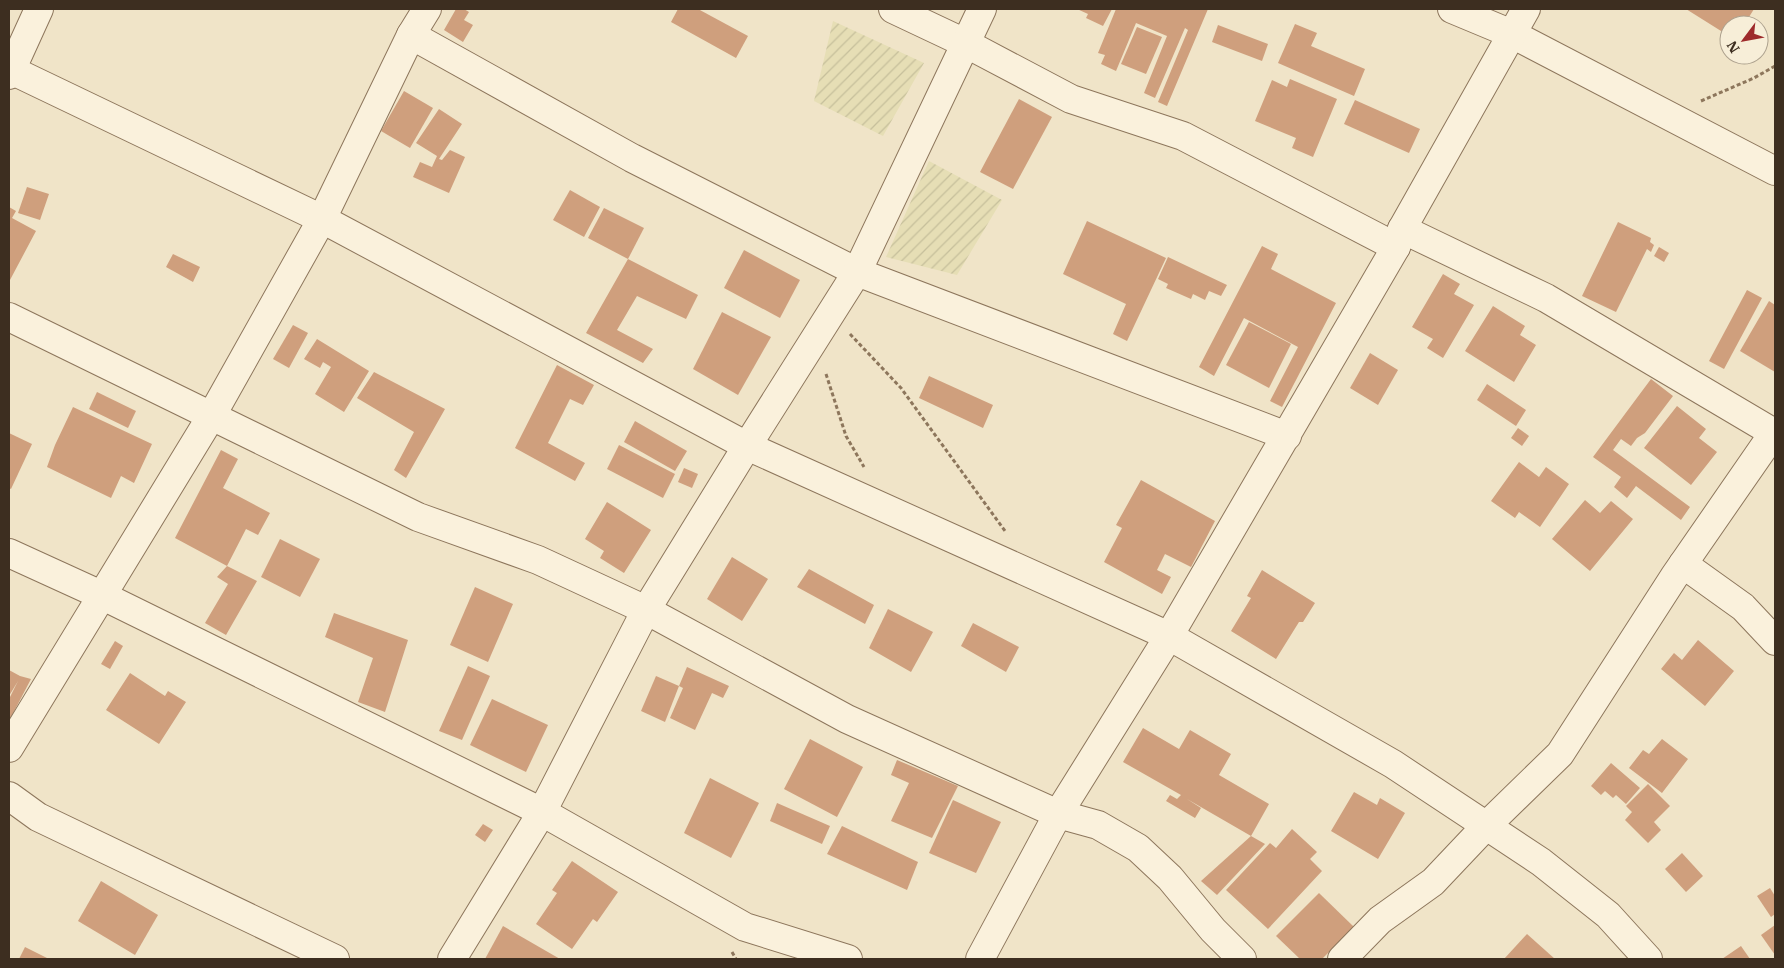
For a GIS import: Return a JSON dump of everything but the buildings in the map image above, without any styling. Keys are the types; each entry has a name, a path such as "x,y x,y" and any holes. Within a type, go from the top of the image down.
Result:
{"street":[{"path":"39,9 10,71 322,219 747,446 1169,636 1393,764 1541,862 1608,916 1648,959"},
{"path":"9,748 212,415 322,219 411,36 427,9"},
{"path":"893,9 965,43 1071,99 1183,136 1399,238 1546,298 1774,432 1683,564 1560,754 1486,826 1433,882 1380,920 1342,959"},
{"path":"452,959 542,812 646,610 857,272 982,9"},
{"path":"1452,9 1512,34 1775,171"},
{"path":"980,959 1058,814 1169,636 1287,436 1526,9"},
{"path":"411,36 632,158 857,272 1287,436"},
{"path":"9,316 418,517 538,560 646,610 847,719 1058,814 1098,826 1138,848 1170,878 1213,930 1242,959"},
{"path":"9,553 101,595 542,812 745,927 848,959"},
{"path":"1683,564 1743,607 1775,641"},
{"path":"9,796 38,816 335,959"}],"path":[{"path":"1667,115 1754,78 1775,66"},
{"path":"824,325 829,385 846,436 865,469"},
{"path":"824,325 901,388 1004,529 1021,569"}],"shaded area":[{"path":"833,21 924,63 883,136 814,101"},
{"path":"929,161 1002,200 957,275 886,257"}]}
